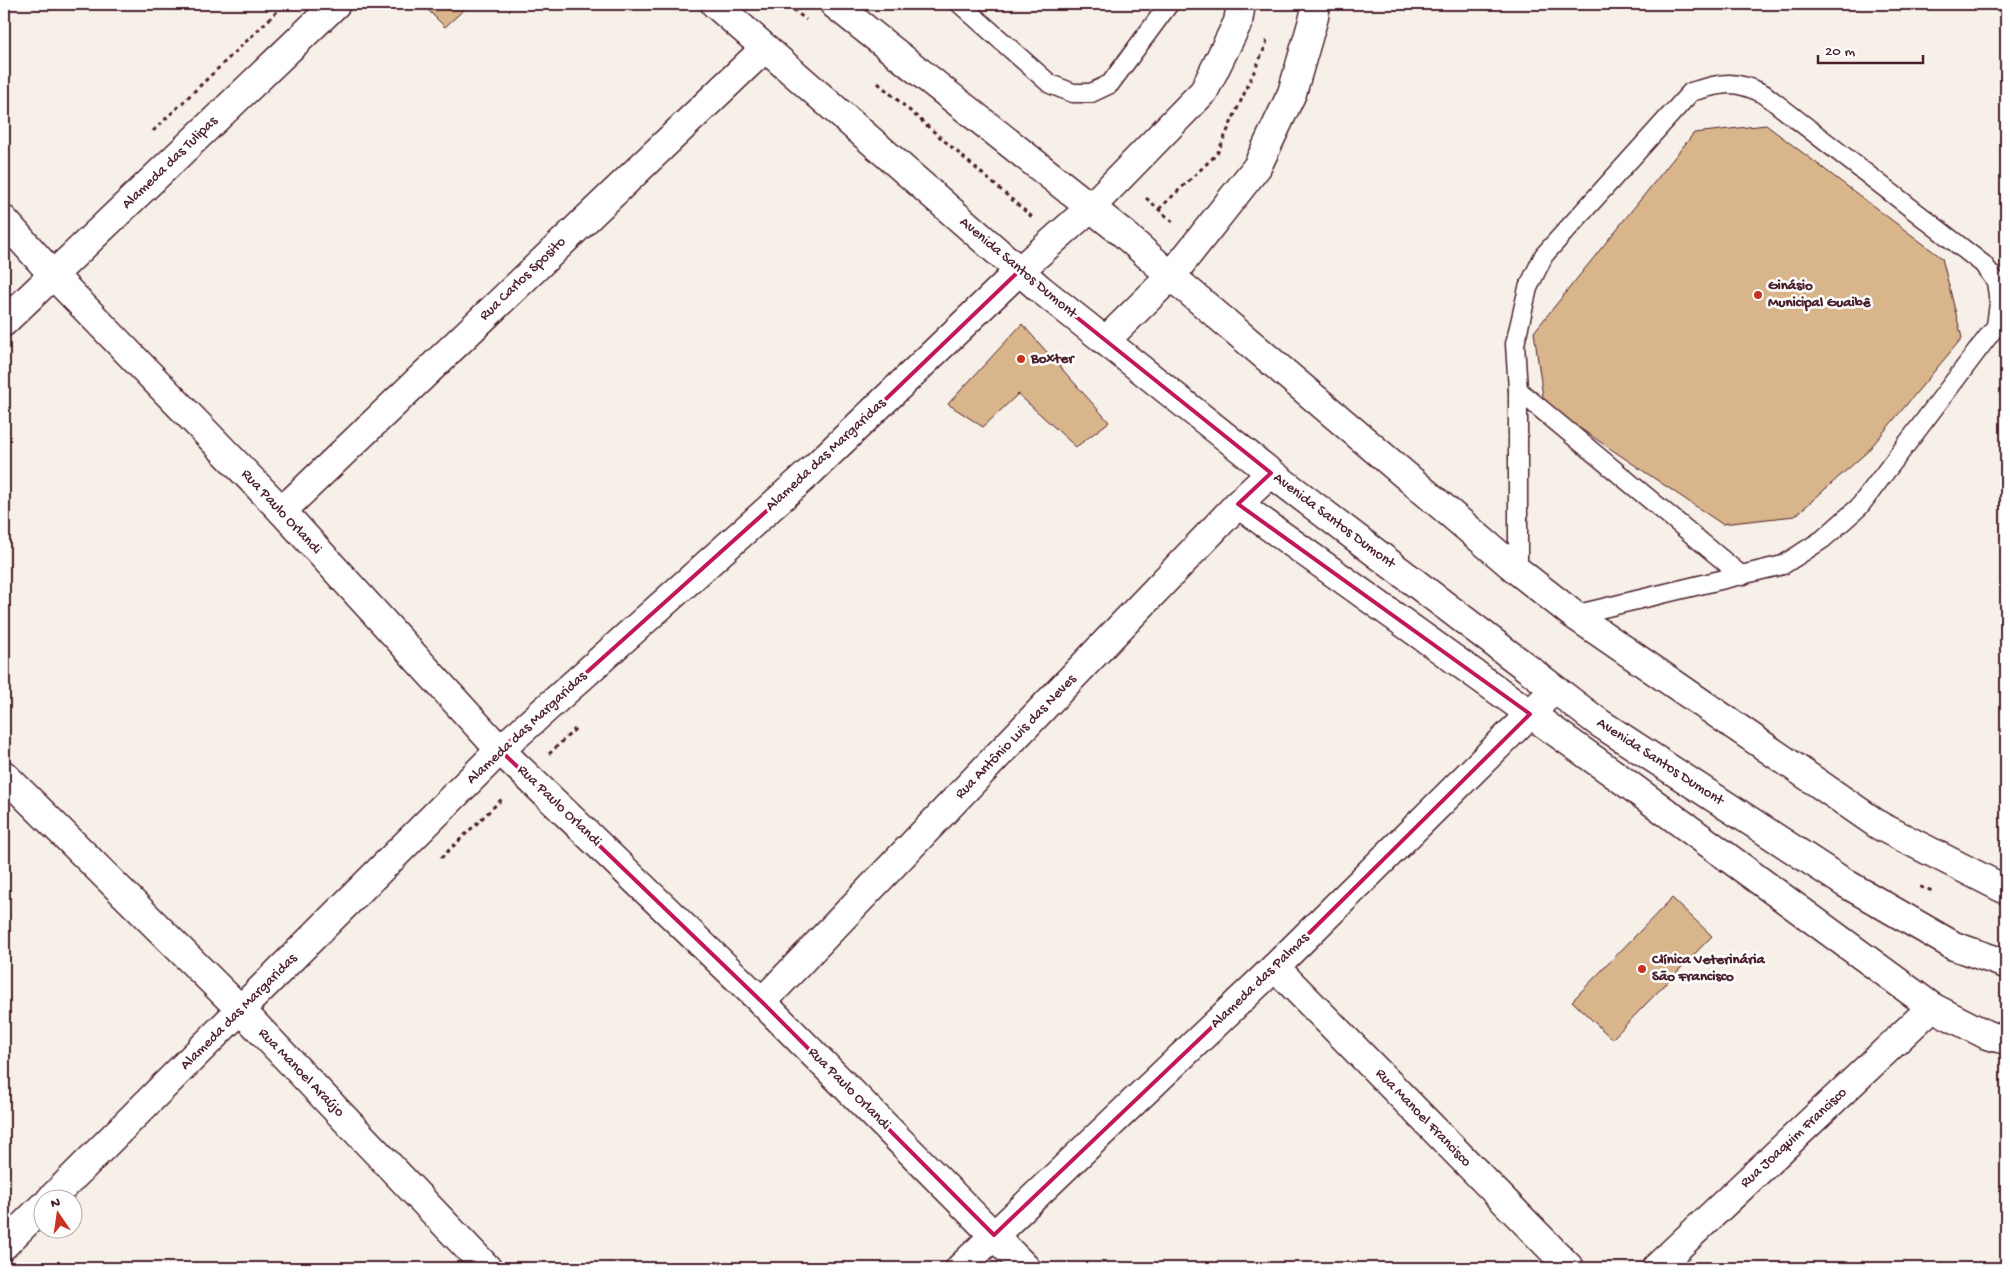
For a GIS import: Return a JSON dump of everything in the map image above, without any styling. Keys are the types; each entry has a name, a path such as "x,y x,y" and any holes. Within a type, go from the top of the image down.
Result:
{"street":[{"name":"Alameda das Tulipas","path":"4,322 336,4"},
{"name":"Avenida Santos Dumont","path":"715,4 1019,270 1105,341 1270,473 1598,722 1845,883 1954,946 2006,964"},
{"path":"834,4 1124,234 1518,571 1574,615 1880,826 2006,890"},
{"name":"Alameda das Margaridas","path":"60,1190 500,750 810,472 1019,270 1090,208 1204,90 1238,22 1241,4"},
{"path":"1105,341 1171,276 1257,167 1292,93 1316,4"},
{"name":"Rua Carlos Sposito","path":"282,510 765,48"},
{"name":"Rua Paulo Orlandi","path":"4,220 52,275 282,510 500,750 762,1002 1026,1268"},
{"name":"Rua Antônio Luis das Neves","path":"762,1002 1238,504 1270,473"},
{"path":"1238,504 1932,1007 2000,1042"},
{"name":"Alameda das Palmas","path":"960,1268 1276,967 1555,688"},
{"name":"Rua Manoel Araújo","path":"4,775 241,1010 487,1268"},
{"name":"Rua Manoel Francisco","path":"1276,967 1570,1268"},
{"name":"Rua Joaquim Francisco","path":"1656,1268 1932,1007"},
{"path":"4,1245 32,1217"}],"lane":[{"path":"960,4 1050,84 1073,93 1091,93 1110,84 1169,4"},
{"path":"1518,571 1518,390 1515,344 1528,288 1544,255 1691,92 1719,84 1744,84 1764,94 1984,264 1996,281 1999,303 1996,326 1859,507 1823,540 1783,565 1574,615"},
{"path":"1518,390 1742,576"}],"path":[{"path":"787,4 809,23"},
{"path":"1159,209 1217,154 1266,44"},
{"path":"877,82 1034,219"}],"highlighted area":[{"path":"1019,271 1271,473 1238,504 1530,714 1275,967 994,1235 762,1002 500,750 810,472"}],"building":[{"path":"422,4 470,4 445,27"},
{"name":"Ginásio Municipal Guaibê","path":"1766,125 1942,258 1962,338 1867,452 1795,516 1722,524 1544,404 1534,332 1694,133"},
{"name":"Boxter","path":"1022,324 1109,422 1076,447 1018,394 983,427 948,404"},
{"name":"Clínica Veterinária São Francisco","path":"1672,898 1712,936 1612,1039 1572,1001"}],"place":[{"name":"Ginásio Municipal Guaibê","path":"1758,295"},
{"name":"Boxter","path":"1021,359"},
{"name":"Clínica Veterinária São Francisco","path":"1642,969"}]}
